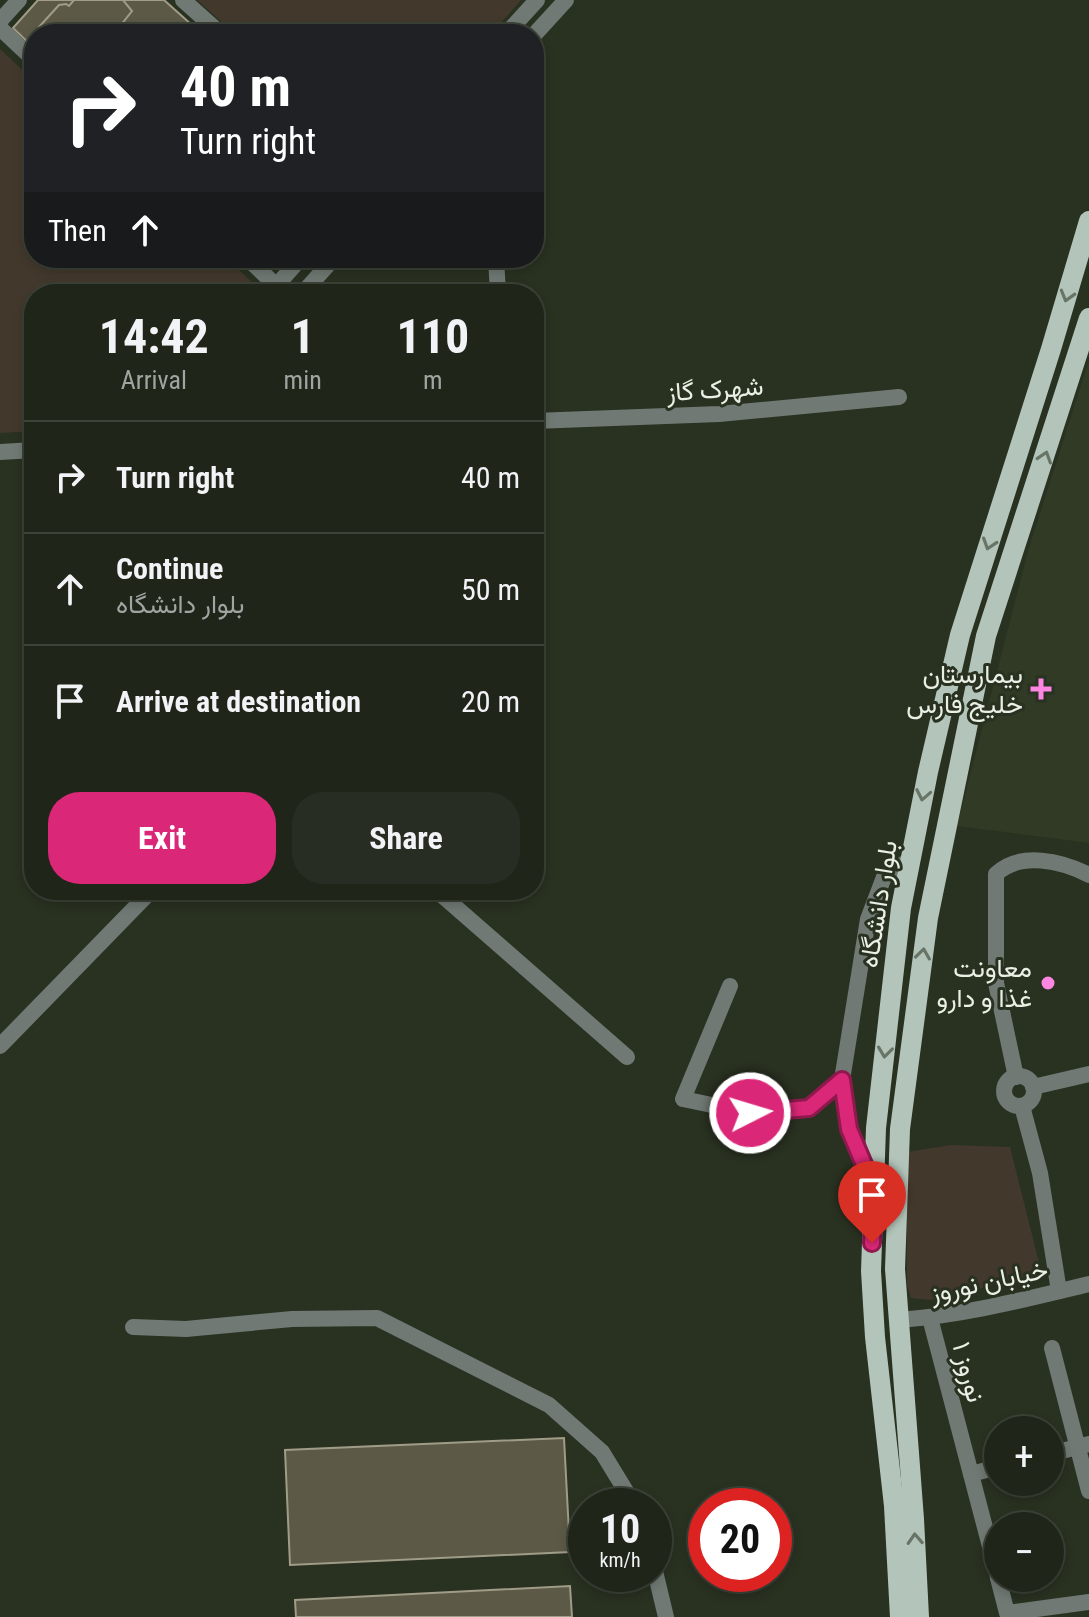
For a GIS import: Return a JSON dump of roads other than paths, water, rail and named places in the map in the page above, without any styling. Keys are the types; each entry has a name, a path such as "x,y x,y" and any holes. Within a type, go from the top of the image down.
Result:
{"main road":[{"name":"بلوار دانشگاه","path":"900,1617 894,1506 875,1337 871,1271 876,1128 901,908 960,635 1089,221"},
{"name":"بلوار دانشگاه","path":"919,1617 895,1269 900,1129 928,918 986,636 1089,318"},
{"path":"1051,349 1076,361"}],"street":[{"path":"0,21 19,0"},
{"path":"183,0 210,24"},
{"path":"515,24 537,0"},
{"path":"544,24 566,0"},
{"path":"0,28 24,51"},
{"path":"256,268 271,284"},
{"path":"311,284 325,268"},
{"name":"شهرک گاز","path":"544,421 719,414 899,397"},
{"path":"0,452 24,451"},
{"path":"874,1188 849,1129 842,1080 868,919 884,877 911,859"},
{"path":"1016,1077 996,983 996,874 1009,863 1041,860 1078,869 1089,875"},
{"path":"0,1046 142,900"},
{"path":"447,900 627,1057"},
{"path":"730,986 683,1099 750,1113 809,1108 842,1080"},
{"path":"1033,1087 1089,1074"},
{"path":"1016,1077 1026,1078 1033,1087 1032,1099 1022,1106 1011,1104 1005,1096 1008,1082 1016,1077"},
{"path":"1022,1106 1040,1173 1059,1291"},
{"name":"خیابان نوروز","path":"898,1320 930,1318 1089,1284"},
{"path":"133,1327 186,1329 292,1319 377,1318 549,1405 602,1452 624,1488"},
{"name":"نوروز ۱","path":"930,1318 984,1524"},
{"path":"1052,1348 1083,1445 1089,1491"},
{"path":"971,1474 984,1471"},
{"path":"660,1592 666,1617"},
{"name":"نوروز ۱","path":"1002,1592 1007,1613 1089,1602"}],"place":[{"name":"بیمارستان خلیج فارس","path":"1041,689"},
{"name":"معاونت غذا و دارو","path":"1048,983"}]}
